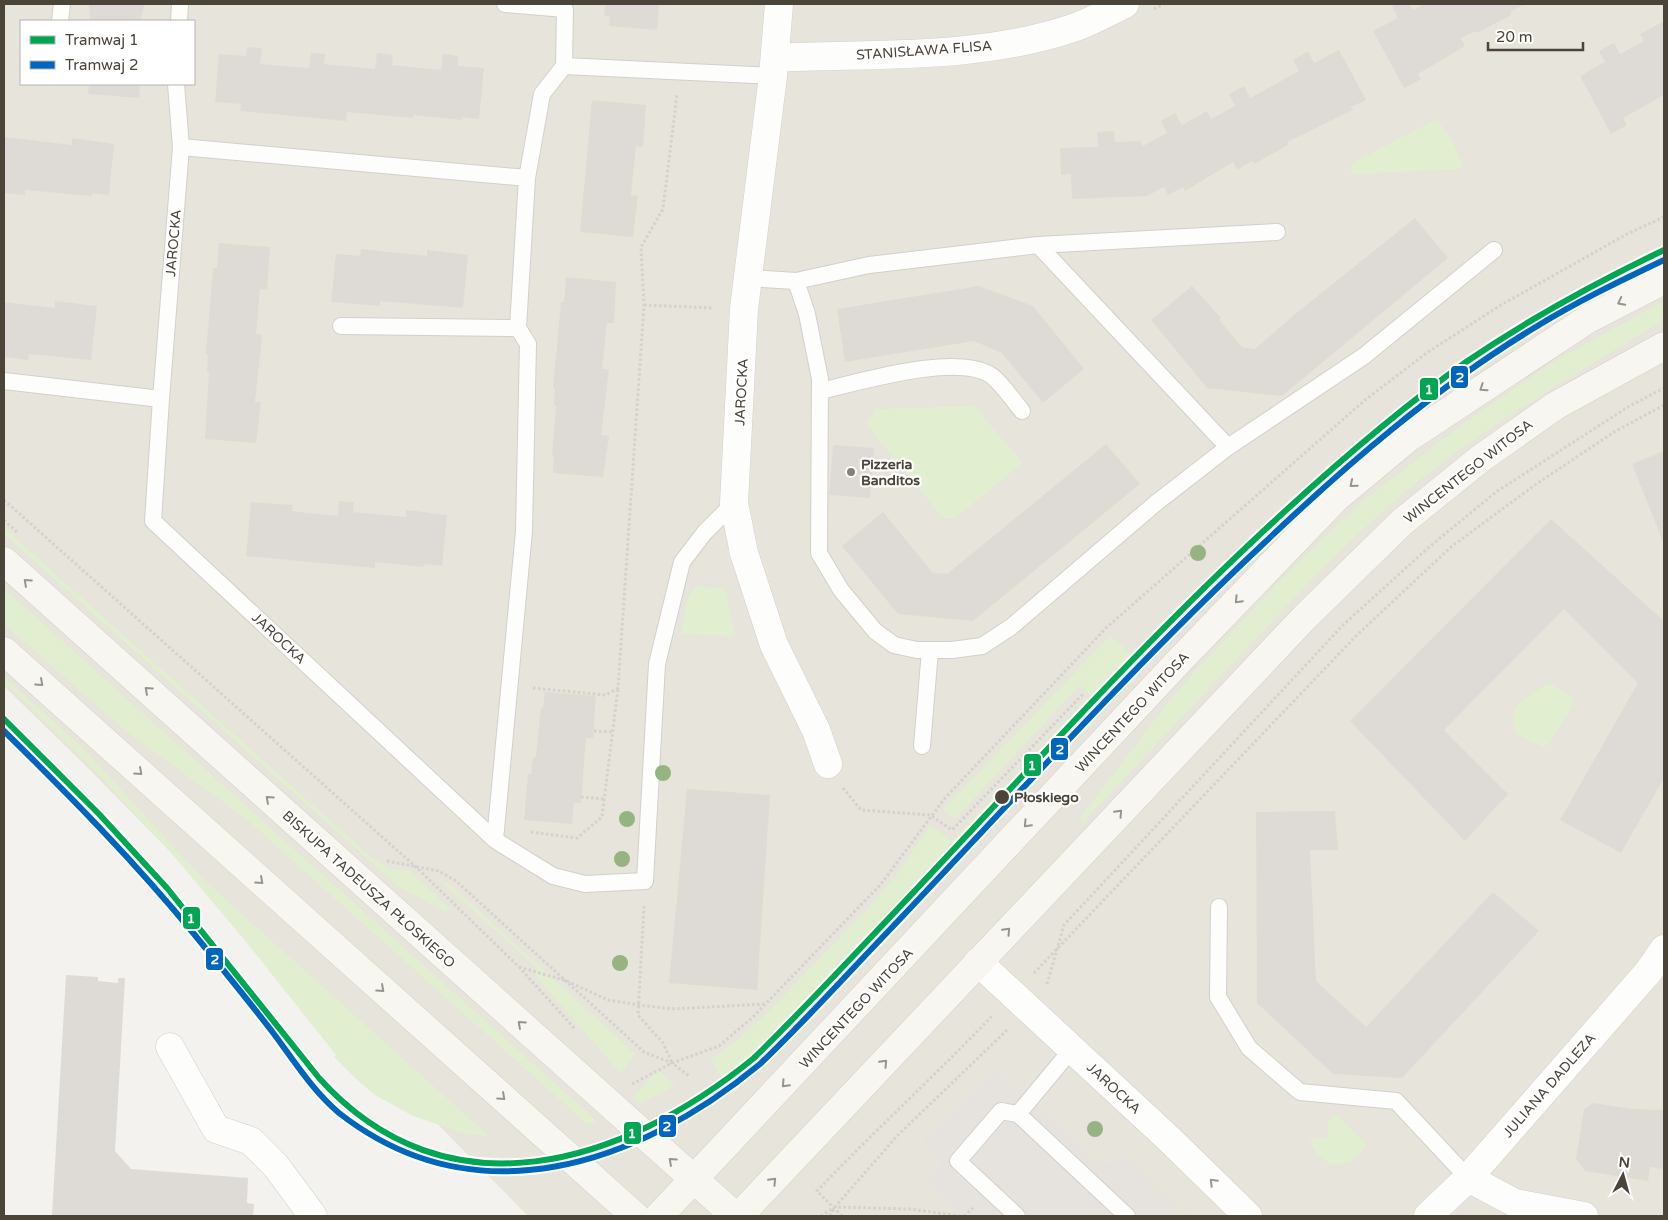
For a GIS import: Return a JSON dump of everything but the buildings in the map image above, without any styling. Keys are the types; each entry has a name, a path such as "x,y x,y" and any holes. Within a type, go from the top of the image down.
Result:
{"main road":[{"name":"WINCENTEGO WITOSA","path":"659,1216 1179,661 1336,498 1408,438 1588,319 1664,280"},
{"name":"WINCENTEGO WITOSA","path":"739,1216 1304,618 1402,522 1480,459 1555,406 1664,346"},
{"name":"BISKUPA TADEUSZA PŁOSKIEGO","path":"4,561 735,1216"},
{"path":"4,650 635,1216"}],"street":[{"name":"JAROCKA","path":"779,4 774,67 748,278 734,503 744,553 774,645 816,730 828,764"},
{"name":"STANISŁAWA FLISA","path":"774,67 972,50 1032,39 1075,28 1125,4"},
{"name":"JULIANA DADLEZA","path":"1428,1216 1468,1178 1649,970 1664,949"},
{"name":"JAROCKA","path":"978,962 1168,1138 1248,1216"},
{"path":"170,1047 216,1129 251,1141 276,1166 313,1216"},
{"path":"1468,1178 1515,1203 1584,1216"}],"lane":[{"path":"60,20 62,4"},
{"path":"179,20 180,4"},
{"path":"495,834 524,531 528,344 518,328 527,178 542,94 564,66 565,6 505,4"},
{"path":"564,66 680,72 774,67"},
{"name":"JAROCKA","path":"176,85 181,147 160,399 153,521 495,834 553,876 585,884 645,880"},
{"path":"181,147 527,178"},
{"path":"748,278 796,281 869,265 1038,245 1277,232"},
{"path":"1038,245 1228,447"},
{"path":"796,281 807,314 820,379 819,553 841,590 875,631 894,644 930,650 952,650 982,646 1011,627 1156,503 1228,447 1364,356 1494,250"},
{"path":"341,326 518,328"},
{"path":"820,390 931,368 957,366 980,370 992,377 1022,411"},
{"path":"4,381 160,399"},
{"path":"645,880 657,664 682,562 705,532 734,503"},
{"path":"922,746 930,650"},
{"path":"1219,907 1218,997 1249,1048 1300,1092 1396,1101 1468,1178"},
{"path":"1018,1114 1072,1049"},
{"path":"1017,1216 958,1161 1001,1111 1018,1114 1118,1213"}],"path":[{"path":"495,834 577,838 602,817 618,688 644,305 641,247 663,209 680,72"},
{"path":"627,1087 672,1063 719,1046 766,1004 881,884 930,815 1106,628 1365,400 1428,352 1500,304 1611,242 1664,217"},
{"path":"644,305 718,309"},
{"path":"842,1216 817,1191 934,1077 1021,1001 1044,999 1064,924 1343,626 1428,548 1496,492 1628,407 1664,388"},
{"path":"830,1216 835,1207 897,1136 1021,1001 1056,952 1356,636 1451,546 1532,487 1614,432 1664,405"},
{"path":"4,500 417,868 519,967 576,1030"},
{"path":"4,520 25,540"},
{"path":"510,686 606,695 618,688"},
{"path":"828,764 836,779 861,810 930,815 952,830 1084,693"},
{"path":"594,731 613,732"},
{"path":"581,797 604,799"},
{"path":"382,858 390,863 439,871 456,881 644,1052 672,1063 689,1076"},
{"path":"645,880 638,1015 663,1043 672,1063"},
{"path":"519,967 567,981 608,1000 638,1005 672,1009 766,1004"},
{"path":"835,1207 838,1216"},
{"path":"821,1216 835,1207 910,1209 960,1216"}],"shaded area":[{"path":"4,4 1664,4 1664,1216 528,1216 89,769 4,686"},
{"path":"996,1068 1096,1160 1111,1163 1122,1152 1188,1216 963,1216 927,1183 940,1164 922,1142"}],"green space":[{"path":"1435,120 1438,121 1451,139 1463,166 1459,169 1355,174 1350,172 1354,162"},
{"path":"1664,301 1664,320 1486,431 1430,472 1382,512 1291,601 1083,822 1080,818 1163,709 1196,670 1280,581 1361,502 1467,421 1553,362"},
{"path":"974,406 1023,463 954,519 943,518 866,424 876,409"},
{"path":"1288,515 1155,656 1118,686 1100,704 734,1093 710,1060 739,1039 769,1011 867,909 897,874 930,825 952,841 1091,695 1080,685 955,819 943,810 1110,636 1141,662"},
{"path":"4,528 373,859 392,869 411,871 450,909 446,912 399,887 4,534"},
{"path":"695,586 725,589 735,636 681,634 687,601"},
{"path":"4,589 597,1121 587,1124 246,819 126,731 4,624"},
{"path":"4,677 83,748 203,879 490,1137 460,1132 413,1116 375,1095 355,1078 334,1057 336,1055 243,938 172,854 96,772 4,682"},
{"path":"1551,684 1570,695 1573,704 1550,743 1543,747 1517,734 1513,716 1515,710 1526,698"},
{"path":"438,879 452,886 635,1054 621,1074 534,974 538,969"},
{"path":"658,1070 675,1086 639,1104 632,1098"},
{"path":"1336,1114 1367,1144 1355,1159 1336,1165 1324,1160 1320,1156 1312,1145 1310,1138 1328,1138 1327,1123"}],"tram line":[{"name":"1","path":"4,719 99,814 167,888 319,1078 369,1122 423,1150 478,1162 535,1161 593,1149 649,1126 703,1095 754,1058 1156,636 1254,540 1357,447 1438,382 1490,346 1563,302 1664,250"},
{"name":"2","path":"4,731 78,805 149,881 244,996 312,1085 339,1113 391,1146 445,1165 500,1171 555,1166 609,1152 662,1129 713,1099 760,1064 1163,641 1262,545 1392,429 1497,351 1534,328 1566,309 1664,260"}],"place":[{"name":"Pizzeria Banditos","path":"851,472"},
{"name":"Płoskiego","path":"1002,797"}]}
